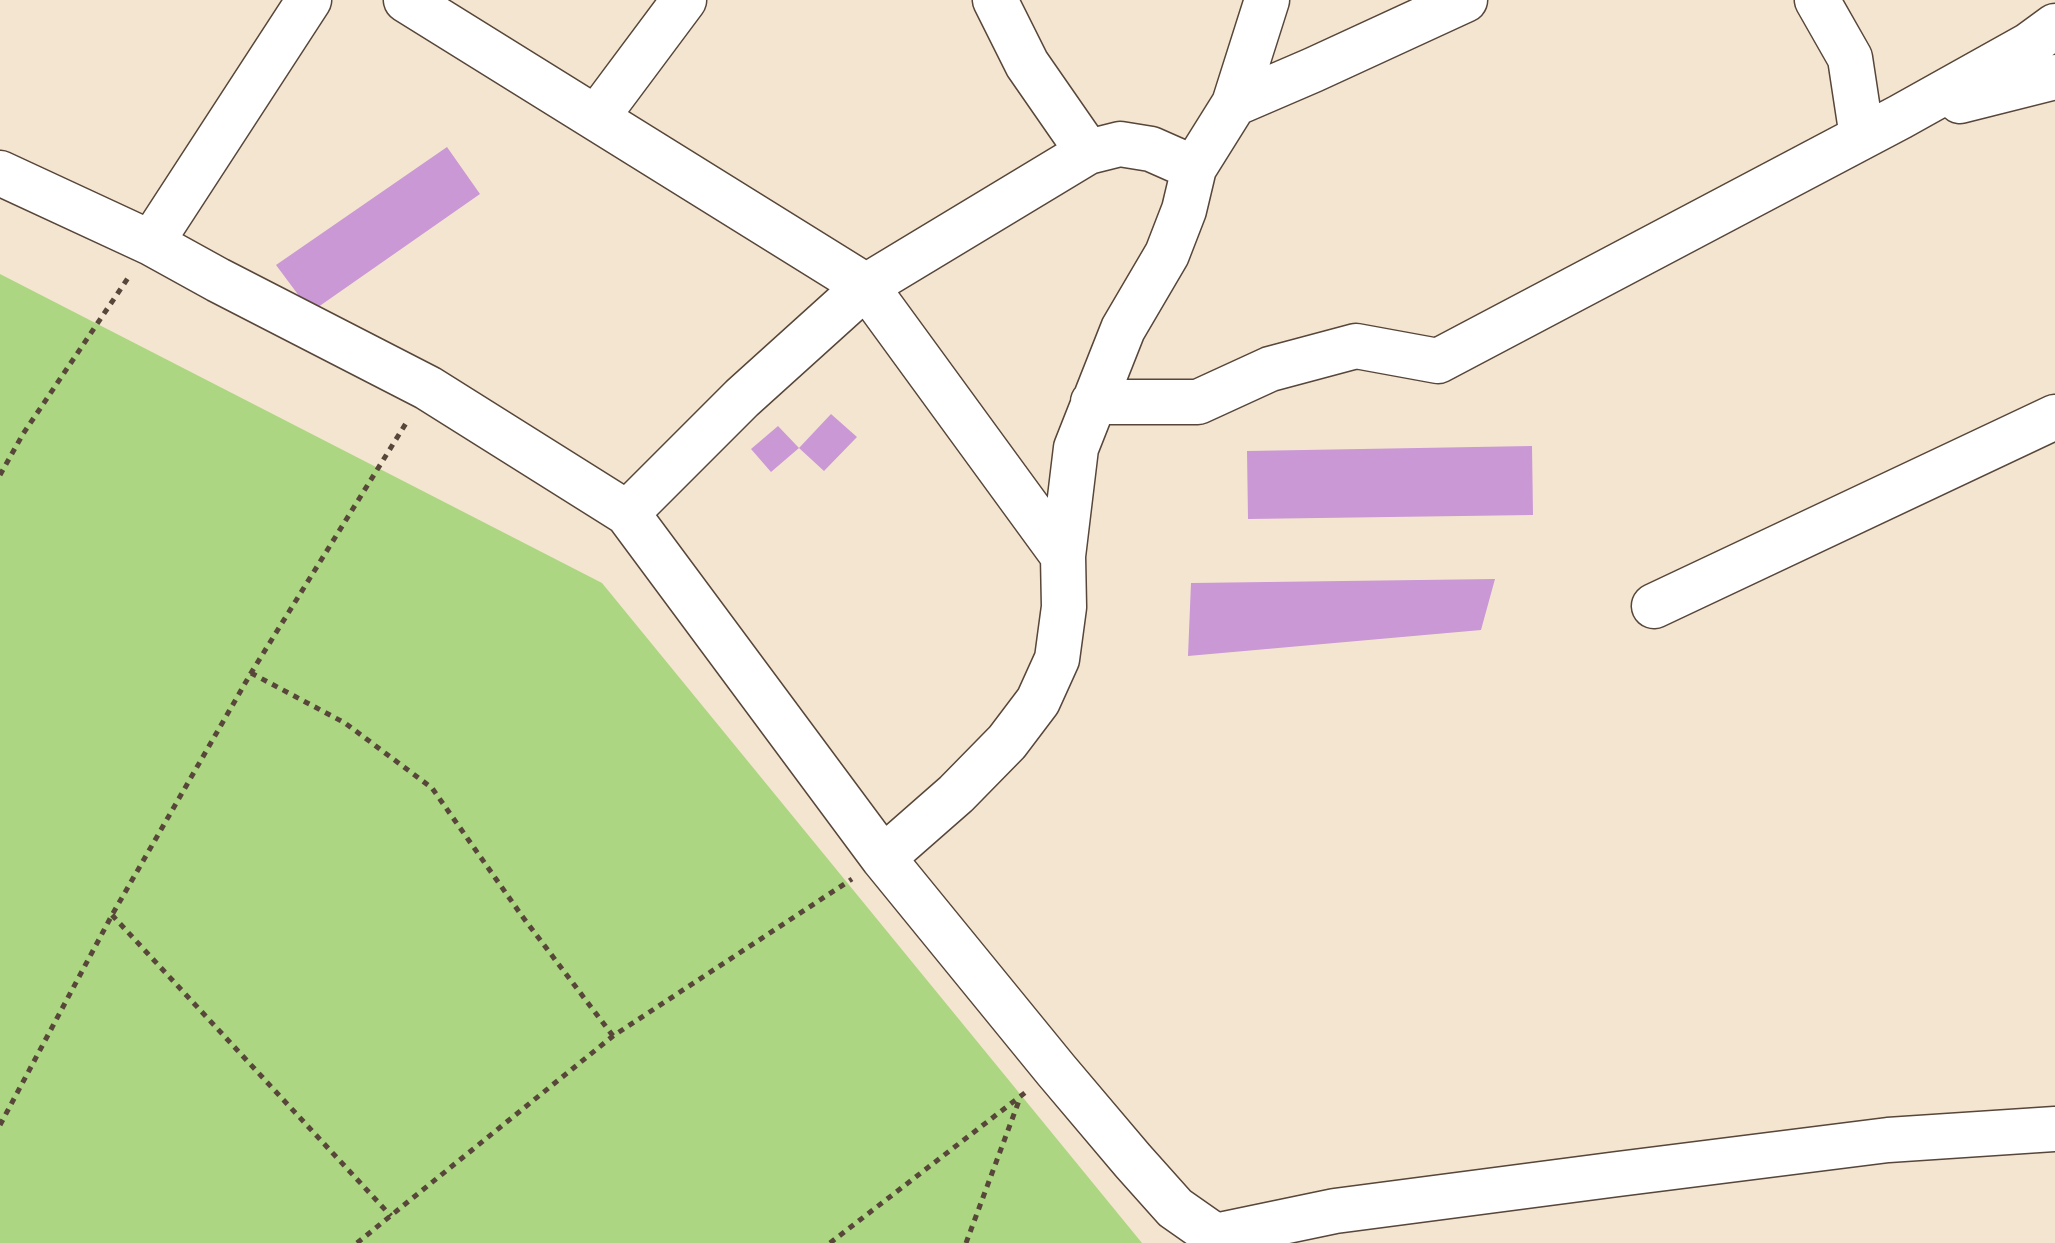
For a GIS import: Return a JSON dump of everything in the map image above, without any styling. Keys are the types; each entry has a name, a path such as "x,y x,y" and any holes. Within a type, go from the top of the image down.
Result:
{"street":[{"path":"151,243 309,0"},
{"path":"406,0 866,286 1063,556"},
{"path":"596,118 684,0"},
{"path":"995,0 1027,64 1088,152"},
{"path":"883,858 956,794 1007,742 1038,701 1057,659 1064,607 1063,556 1076,448 1123,329 1167,254 1184,210 1194,168 1234,104 1267,0"},
{"path":"1234,104 1465,0"},
{"path":"1817,0 1850,58 1862,137"},
{"path":"1093,402 1198,402 1270,369 1356,346 1438,361 1900,117 2029,45 2055,26"},
{"path":"1900,117 2055,77"},
{"path":"627,513 742,398 866,286 1088,152 1120,144 1151,149 1194,168"},
{"path":"0,173 151,243 428,388 627,513 883,858 1056,1070 1175,1208 1215,1236 1335,1211 1618,1174 1888,1140 2055,1129"},
{"path":"1654,606 2055,417"}],"path":[{"path":"0,475 23,434 151,243"},
{"path":"0,1125 112,915 251,673 428,388"},
{"path":"251,673 345,723 432,788 522,916 613,1036"},
{"path":"357,1243 613,1036 883,858"},
{"path":"112,915 391,1216"},
{"path":"830,1243 1056,1070"},
{"path":"966,1243 1021,1096"}],"green space":[{"path":"0,274 602,583 1142,1243 0,1243"}],"building":[{"path":"447,147 480,194 311,312 276,265"},
{"path":"831,414 857,437 824,471 799,448"},
{"path":"778,426 799,448 771,472 751,449"},
{"path":"1532,446 1533,515 1248,519 1247,451"},
{"path":"1495,579 1481,630 1188,656 1191,583"}]}
